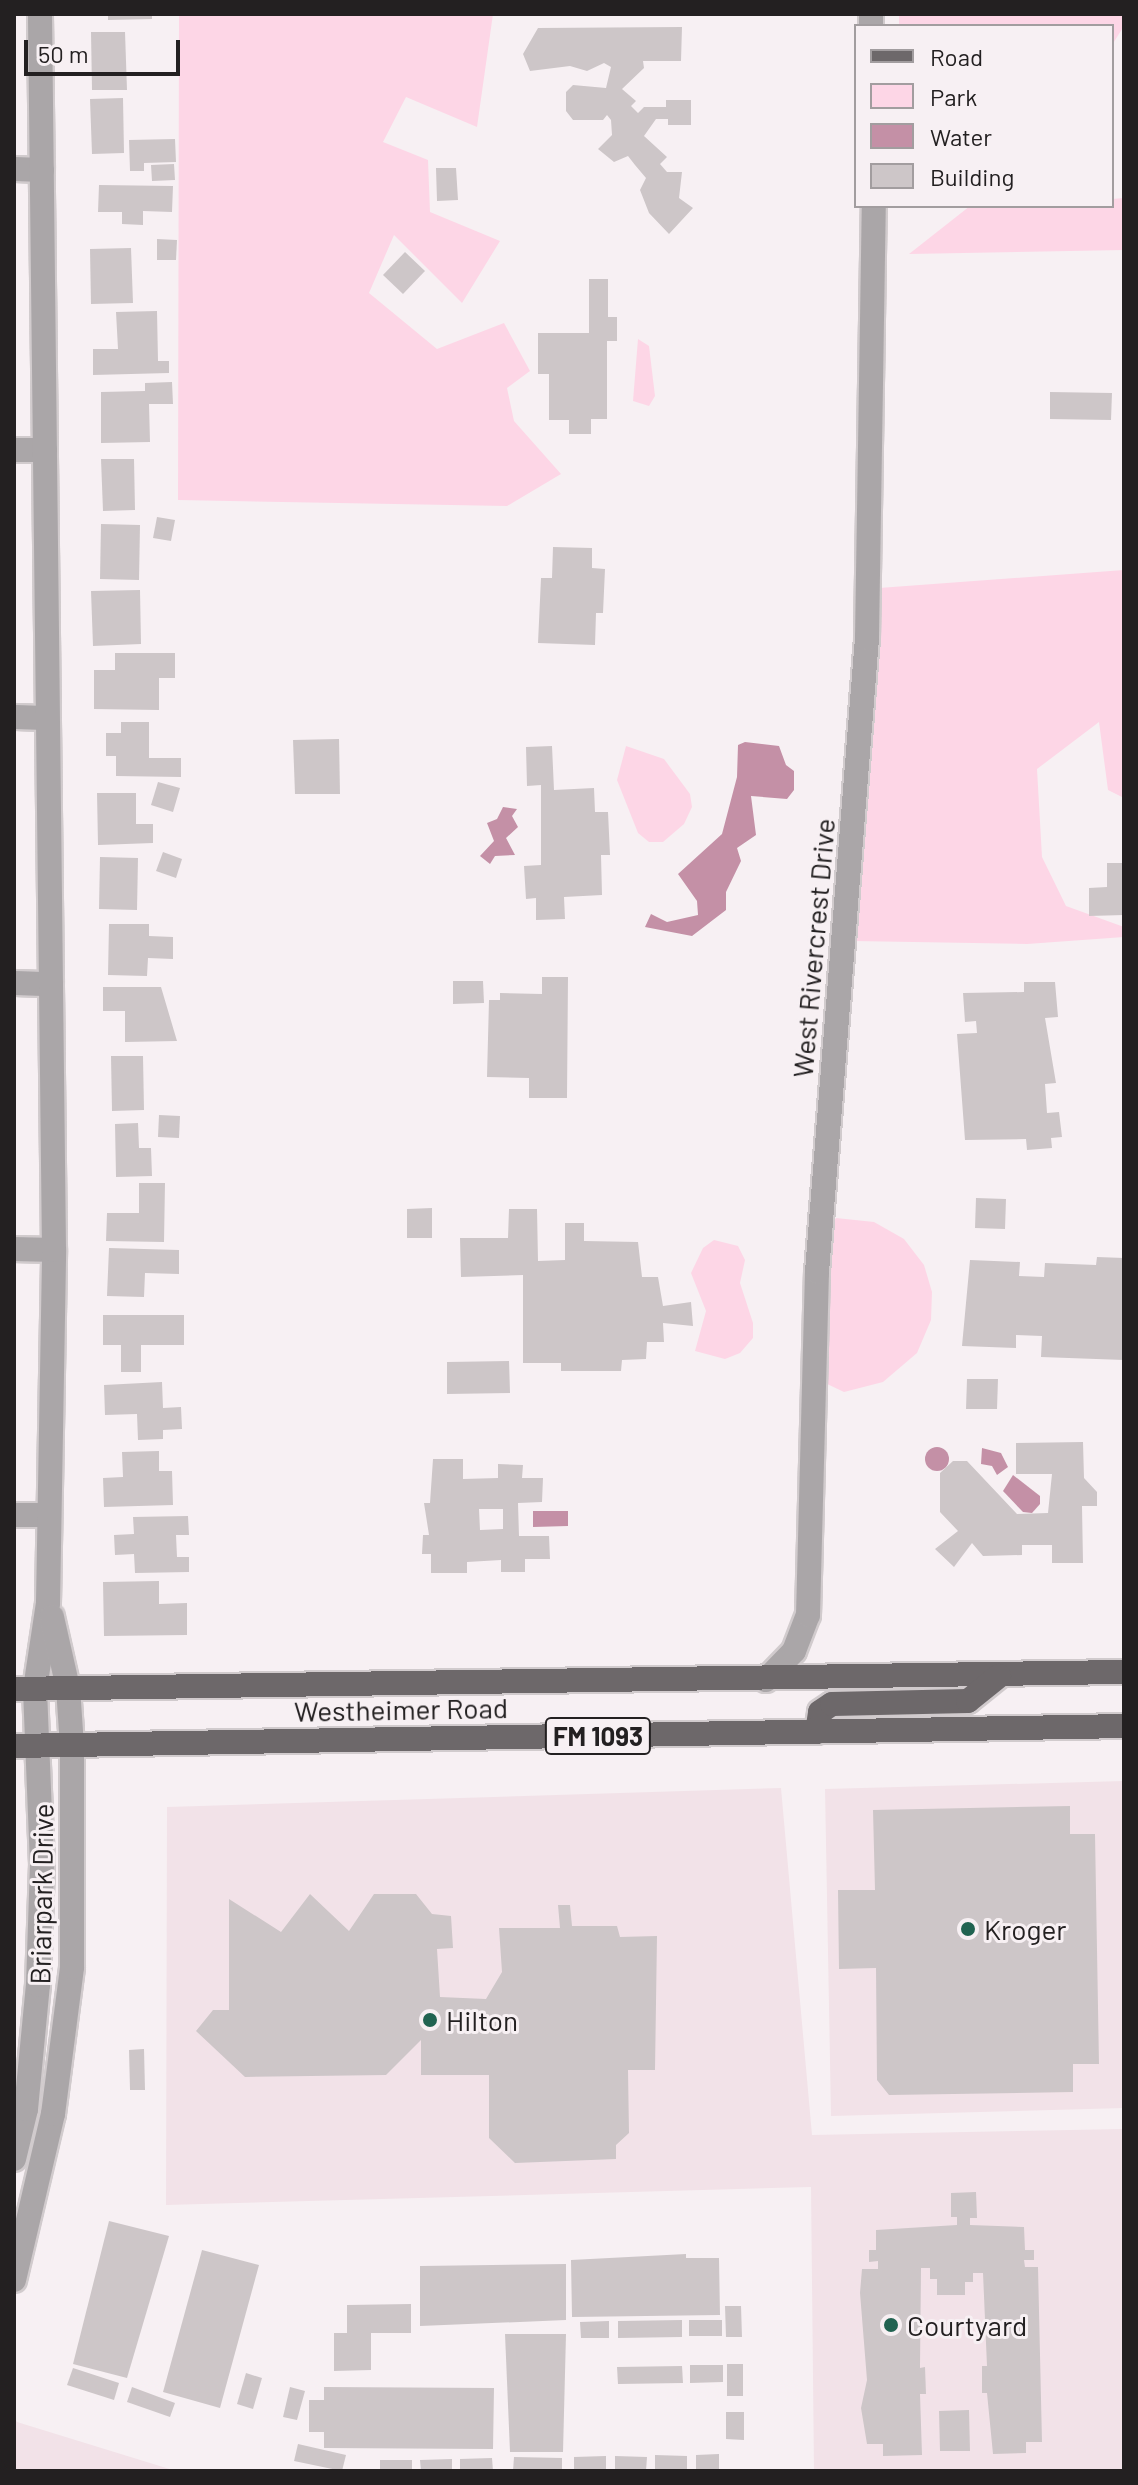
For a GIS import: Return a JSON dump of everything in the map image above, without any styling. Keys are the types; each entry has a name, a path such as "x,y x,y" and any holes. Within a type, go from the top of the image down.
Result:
{"main road":[{"name":"Westheimer Road","path":"24,1689 766,1680 1124,1672"},
{"path":"817,1732 820,1712 832,1704 968,1701 999,1676"},
{"name":"Westheimer Road","path":"25,1746 1124,1726"}],"street":[{"name":"Briarpark Drive","path":"14,2280 53,2114 72,1967 72,1746 68,1688 48,1603 54,1250 40,14"},
{"path":"14,169 42,170"},
{"name":"West Rivercrest Drive","path":"766,1680 794,1651 805,1625 812,1509 817,1272 867,638 874,208"},
{"path":"14,450 45,450"},
{"path":"14,717 46,718"},
{"path":"14,983 51,984"},
{"path":"14,1249 54,1250"},
{"path":"14,1515 49,1515"},
{"name":"Briarpark Drive","path":"14,2159 26,2109 42,1864 25,1746 24,1689 48,1603"},
{"path":"26,2109 53,2114"}],"shaded area":[{"name":"Kroger","path":"1124,1781 1124,2108 831,2116 825,1789"},
{"path":"781,1788 812,2135 1124,2129 1124,2471 814,2471 811,2187 166,2205 167,1807"},
{"path":"14,2417 17,2422 176,2471 14,2471"}],"green space":[{"path":"179,14 493,14 477,127 406,97 383,142 428,160 430,212 500,241 462,303 394,235 369,293 437,349 504,323 530,371 507,388 514,421 561,474 507,506 178,500"},
{"path":"899,14 1124,14 1124,26 1114,42 1114,24 899,24"},
{"path":"1124,198 1124,250 909,254 967,208 1114,208 1114,199"},
{"path":"638,339 649,346 655,396 649,406 633,401"},
{"path":"1124,570 1124,798 1108,790 1099,722 1037,769 1042,857 1066,906 1124,927 1124,937 1027,944 853,941 879,588"},
{"path":"626,746 664,759 690,794 692,807 684,824 663,842 649,842 638,833 617,780"},
{"path":"836,1218 874,1222 904,1239 924,1265 932,1292 931,1320 917,1353 883,1382 844,1392 823,1382 830,1227"},
{"path":"714,1240 738,1246 745,1260 740,1283 753,1323 753,1338 740,1353 725,1359 695,1351 706,1311 691,1273 703,1248"}],"water":[{"path":"745,742 779,746 786,765 794,771 794,790 787,799 751,796 756,835 737,848 741,861 726,892 726,910 692,936 645,927 651,914 667,922 698,915 697,901 678,874 722,834 737,777 738,745"},
{"path":"503,807 517,809 512,816 518,827 506,838 515,855 495,856 490,864 480,856 494,841 487,823 497,819"},
{"path":"937,1447 945,1451 949,1459 945,1467 937,1471 929,1467 925,1459 929,1451"},
{"path":"982,1448 1001,1453 1008,1467 997,1475 992,1466 981,1464"},
{"path":"1013,1475 1040,1496 1040,1504 1032,1513 1023,1512 1003,1491"},
{"path":"533,1511 568,1511 568,1526 533,1527"}],"building":[{"path":"108,14 152,14 152,19 108,20"},
{"path":"682,27 681,61 643,61 644,68 622,89 636,101 631,106 638,113 644,107 666,107 666,100 691,100 691,125 668,125 668,119 656,119 644,136 667,157 660,164 667,172 682,172 679,198 693,208 669,234 649,213 640,190 646,178 628,156 614,162 598,149 612,135 611,120 607,115 603,120 573,120 566,111 566,92 573,85 606,88 611,67 604,63 587,71 570,66 530,71 523,54 538,28"},
{"path":"91,32 125,32 127,90 92,90"},
{"path":"123,98 124,153 92,154 90,99"},
{"path":"175,139 176,162 144,163 144,171 130,171 129,140"},
{"path":"174,164 175,180 152,181 151,165"},
{"path":"436,168 456,168 458,200 437,201"},
{"path":"99,185 173,186 172,212 143,211 143,225 122,224 122,212 98,212"},
{"path":"157,239 177,240 176,260 157,260"},
{"path":"131,248 133,303 91,304 90,249"},
{"path":"405,252 425,271 403,294 383,275"},
{"path":"589,279 608,279 608,317 617,317 617,341 607,341 607,419 591,419 591,434 569,434 569,420 549,420 549,374 538,374 538,333 589,333"},
{"path":"157,311 158,361 169,361 169,373 93,375 93,349 118,349 116,312"},
{"path":"172,382 173,404 149,404 150,442 101,443 101,392 145,391 145,383"},
{"path":"1050,392 1112,393 1111,420 1050,419"},
{"path":"101,459 134,459 135,510 103,511"},
{"path":"157,517 175,520 171,541 153,538"},
{"path":"101,524 140,525 139,580 100,579"},
{"path":"553,547 592,548 592,568 605,569 603,613 596,613 595,645 538,643 541,578 552,578"},
{"path":"140,590 141,644 93,646 91,591"},
{"path":"115,653 175,653 175,678 159,678 159,710 94,709 94,670 115,670"},
{"path":"121,722 149,722 149,758 181,758 181,777 116,776 116,756 106,756 106,733 121,733"},
{"path":"339,739 340,794 295,794 293,740"},
{"path":"552,746 554,790 594,788 595,812 608,812 610,855 601,855 602,895 564,897 565,919 536,920 536,898 526,899 524,866 541,865 541,785 527,786 526,747"},
{"path":"158,782 180,788 173,812 151,805"},
{"path":"97,793 136,793 136,824 153,824 153,843 98,845"},
{"path":"163,852 182,859 176,878 156,871"},
{"path":"100,857 138,858 137,910 99,909"},
{"path":"1107,863 1124,863 1124,915 1089,916 1089,888 1107,887"},
{"path":"109,924 149,924 149,936 173,937 173,959 148,958 147,976 108,975"},
{"path":"542,977 568,977 567,1098 529,1098 529,1078 487,1077 489,1000 500,1000 500,993 542,994"},
{"path":"453,981 483,981 484,1003 453,1004"},
{"path":"1024,982 1055,982 1058,1017 1045,1018 1056,1083 1045,1084 1047,1113 1059,1112 1062,1137 1051,1138 1052,1148 1027,1150 1026,1139 965,1140 957,1034 977,1033 976,1021 965,1022 963,993 1024,992"},
{"path":"103,987 161,987 177,1041 125,1042 125,1011 103,1011"},
{"path":"111,1056 143,1056 144,1110 112,1111"},
{"path":"159,1115 180,1116 179,1138 158,1137"},
{"path":"138,1123 139,1148 151,1148 152,1176 116,1177 115,1124"},
{"path":"139,1183 165,1183 164,1242 106,1241 107,1213 139,1213"},
{"path":"976,1198 1006,1199 1005,1229 975,1228"},
{"path":"432,1208 432,1238 407,1238 407,1209"},
{"path":"509,1209 537,1209 538,1261 565,1260 565,1223 584,1223 584,1241 638,1242 642,1277 658,1277 663,1306 691,1302 693,1326 663,1323 664,1342 647,1342 646,1359 622,1360 621,1371 561,1371 561,1363 523,1363 523,1275 461,1277 460,1238 508,1238"},
{"path":"109,1248 179,1250 179,1274 145,1273 144,1297 107,1296"},
{"path":"1097,1257 1124,1258 1124,1360 1041,1357 1042,1336 1016,1335 1016,1348 962,1346 970,1260 1020,1262 1019,1276 1044,1277 1045,1263 1096,1265"},
{"path":"103,1315 184,1315 184,1345 141,1345 141,1372 121,1372 121,1345 103,1345"},
{"path":"509,1361 510,1393 447,1394 447,1362"},
{"path":"967,1379 998,1379 997,1409 966,1409"},
{"path":"162,1382 163,1408 181,1407 182,1429 163,1430 163,1439 138,1440 137,1414 105,1415 104,1385"},
{"path":"1083,1442 1084,1478 1097,1492 1097,1506 1082,1506 1083,1563 1052,1563 1052,1545 1022,1545 1022,1555 983,1556 972,1543 954,1567 935,1549 958,1531 940,1512 940,1473 953,1461 967,1461 1017,1514 1048,1513 1052,1474 1016,1474 1016,1443"},
{"path":"159,1451 159,1471 172,1471 173,1505 104,1507 103,1478 123,1477 122,1452"},
{"path":"433,1459 463,1459 463,1479 498,1478 498,1464 523,1465 522,1478 543,1478 542,1502 518,1503 519,1536 549,1536 550,1559 525,1559 525,1572 501,1572 501,1560 467,1562 467,1573 431,1573 431,1554 422,1554 423,1535 429,1535 424,1503 430,1503","holes":["479,1509 503,1509 503,1529 480,1530"]},
{"path":"188,1516 189,1535 176,1535 177,1557 189,1557 189,1572 135,1573 134,1554 115,1555 114,1535 134,1534 133,1517"},
{"path":"159,1581 159,1604 187,1603 187,1635 104,1636 103,1582"},
{"name":"Kroger","path":"1070,1806 1070,1834 1095,1834 1099,2064 1073,2064 1073,2092 889,2095 877,2080 876,1968 839,1969 838,1890 875,1890 873,1810"},
{"name":"Hilton","path":"310,1894 349,1931 374,1894 416,1894 432,1914 451,1916 453,1948 437,1949 440,1997 486,1999 502,1972 499,1928 560,1928 558,1905 570,1905 572,1926 617,1926 620,1937 657,1936 655,2070 628,2070 629,2133 616,2145 616,2159 515,2163 489,2138 489,2075 421,2075 421,2040 386,2075 245,2077 196,2031 213,2010 229,2010 229,1899 281,1932"},
{"path":"144,2049 145,2090 130,2090 129,2050"},
{"name":"Courtyard","path":"976,2192 977,2218 970,2218 970,2225 1024,2227 1025,2250 1034,2250 1034,2260 1024,2260 1025,2267 1038,2267 1042,2442 1026,2442 1026,2453 993,2454 987,2393 982,2393 982,2366 987,2366 983,2273 973,2273 973,2282 965,2282 965,2295 937,2295 937,2279 930,2279 930,2268 921,2268 920,2368 925,2367 926,2394 920,2394 922,2455 883,2456 883,2444 867,2444 861,2408 867,2380 860,2293 862,2269 878,2269 878,2261 869,2262 869,2250 876,2250 876,2230 957,2225 957,2217 951,2217 951,2193"},
{"path":"109,2221 169,2236 127,2378 73,2364"},
{"path":"202,2250 259,2265 220,2408 163,2392"},
{"path":"686,2254 686,2258 719,2258 720,2315 572,2317 571,2260"},
{"path":"566,2264 566,2320 420,2326 420,2266"},
{"path":"411,2304 411,2333 371,2333 371,2370 334,2371 334,2333 347,2333 347,2305"},
{"path":"725,2306 741,2306 742,2337 726,2337"},
{"path":"682,2320 682,2337 618,2338 618,2321"},
{"path":"689,2320 722,2320 722,2336 689,2336"},
{"path":"609,2321 609,2338 581,2338 580,2322"},
{"path":"505,2334 566,2334 563,2452 510,2452"},
{"path":"727,2364 743,2364 743,2396 727,2396"},
{"path":"690,2365 723,2365 723,2382 690,2383"},
{"path":"682,2366 683,2383 618,2384 617,2367"},
{"path":"73,2368 119,2383 114,2400 67,2385"},
{"path":"246,2373 262,2378 253,2409 237,2404"},
{"path":"132,2387 175,2403 170,2417 127,2402"},
{"path":"290,2387 305,2391 297,2420 283,2417"},
{"path":"324,2387 494,2388 493,2449 324,2448 324,2432 309,2432 309,2400 324,2400"},
{"path":"969,2410 970,2451 940,2451 939,2411"},
{"path":"726,2412 744,2412 744,2440 726,2439"},
{"path":"298,2444 346,2455 342,2471 294,2461"},
{"path":"719,2454 719,2471 696,2471 696,2455"},
{"path":"655,2455 687,2456 687,2471 655,2471"},
{"path":"606,2456 606,2471 574,2471 574,2457"},
{"path":"615,2456 647,2457 646,2471 615,2471"},
{"path":"514,2457 562,2458 562,2471 513,2471"},
{"path":"492,2458 493,2471 460,2471 460,2459"},
{"path":"452,2459 452,2471 421,2471 420,2460"},
{"path":"380,2460 412,2460 412,2471 380,2471"}],"place":[{"name":"Kroger","path":"968,1929"},
{"name":"Hilton","path":"430,2020"},
{"name":"Courtyard","path":"891,2325"}]}
